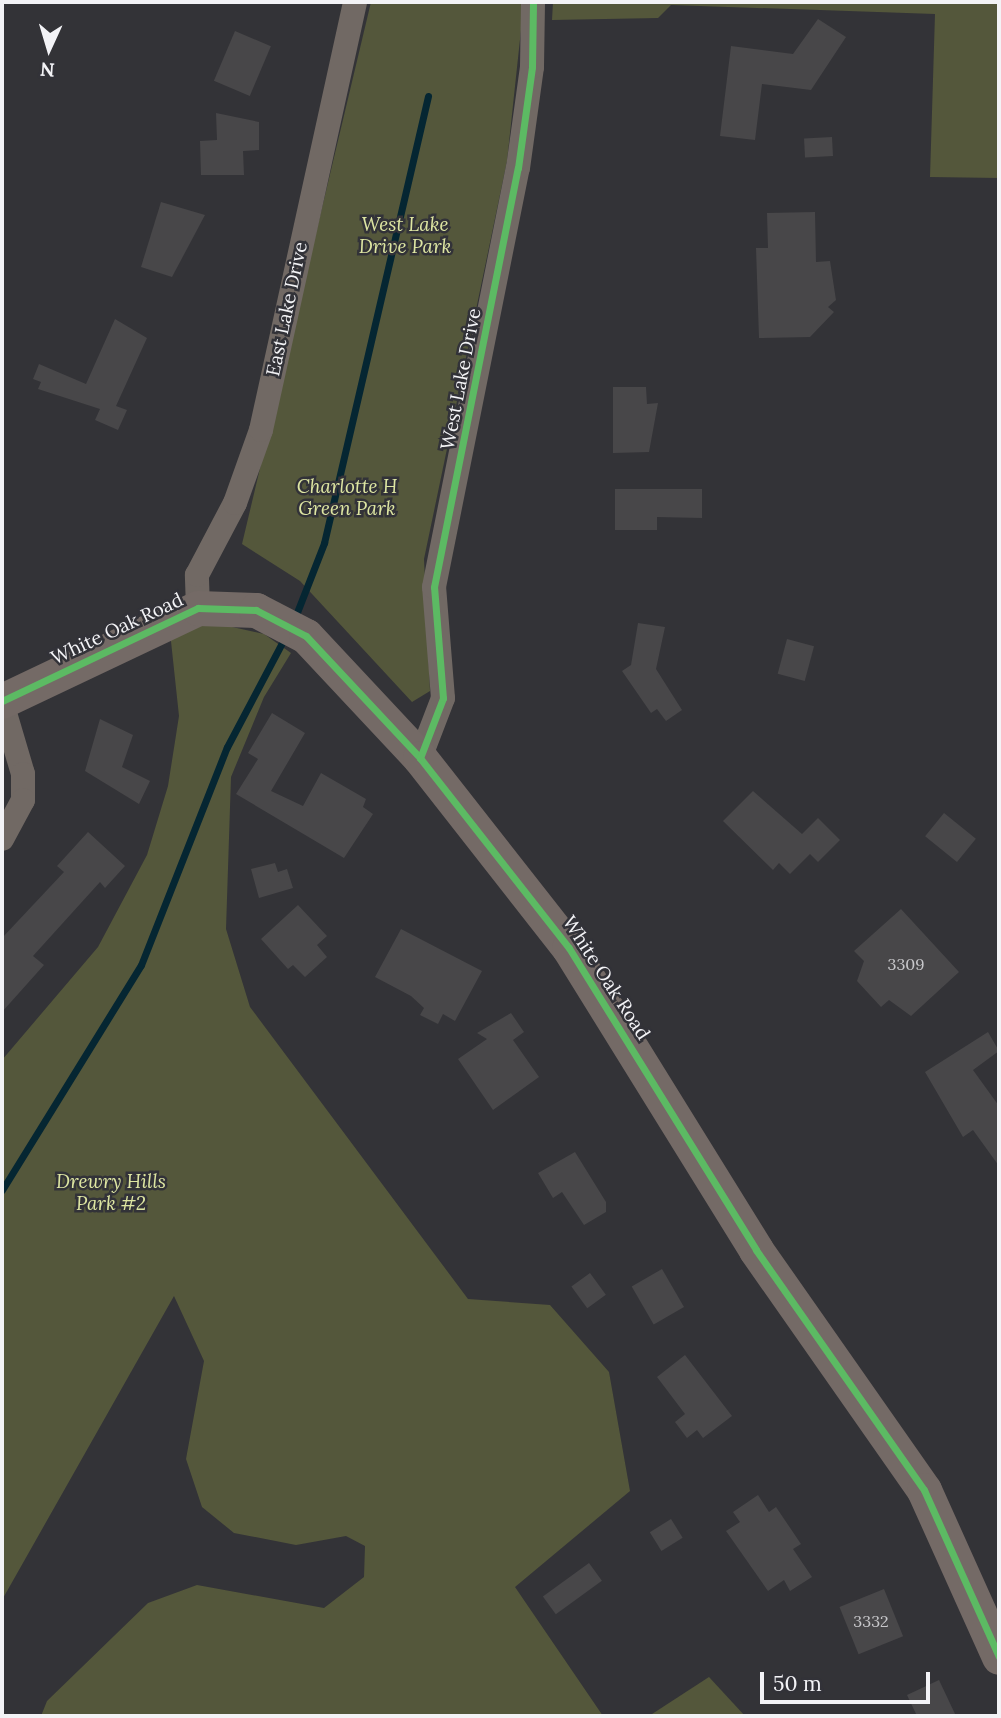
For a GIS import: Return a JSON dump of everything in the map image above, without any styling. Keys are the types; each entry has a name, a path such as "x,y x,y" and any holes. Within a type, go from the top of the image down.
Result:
{"street":[{"name":"East Lake Drive","path":"198,608 197,575 235,503 261,430 355,2"},
{"name":"West Lake Drive","path":"420,758 443,698 435,575 518,168 532,67 533,2"},
{"name":"White Oak Road","path":"2,702 198,608 228,606 282,619 306,636 420,758 569,948 756,1250 924,1490 999,1657"},
{"path":"2,702 23,774 23,800 2,839"}],"green space":[{"path":"371,2 524,2 507,161 424,559 430,691 412,702 300,581 242,544"},
{"path":"553,2 999,2 999,178 930,177 935,14 671,5 658,18 552,20"},
{"name":"Drewry Hills Park #2","path":"210,622 264,634 291,653 264,697 231,777 226,929 250,1007 468,1299 550,1305 609,1372 630,1491 515,1587 603,1716 41,1716 47,1701 148,1603 197,1585 324,1608 364,1577 365,1546 346,1536 296,1545 234,1533 202,1507 186,1459 204,1361 174,1296 2,1600 2,1060 98,947 147,855 168,786 179,716 170,632"},
{"path":"709,1677 745,1716 649,1716"}],"building":[{"path":"818,19 846,37 811,90 762,84 755,140 720,136 731,46 793,54"},
{"path":"235,31 271,46 250,96 214,81"},
{"path":"216,113 259,122 259,150 243,151 244,175 201,175 200,141 217,140"},
{"path":"832,137 833,156 805,157 804,138"},
{"path":"161,202 205,215 172,277 141,267"},
{"path":"815,212 816,262 830,261 836,300 828,307 834,312 810,337 759,338 756,248 768,248 767,213"},
{"path":"115,319 147,338 116,406 127,410 118,430 95,420 100,409 38,389 41,382 33,379 39,364 86,384"},
{"path":"613,387 646,387 647,404 658,403 649,452 613,453"},
{"path":"615,489 702,489 702,518 657,517 657,530 615,530"},
{"path":"638,623 665,627 656,669 682,710 666,721 657,709 651,713 622,671 631,665"},
{"path":"787,639 814,646 805,681 778,674"},
{"path":"272,713 305,733 271,791 303,806 321,773 366,799 363,807 373,814 344,858 236,794 258,759 248,753"},
{"path":"100,719 133,735 122,767 150,781 139,804 85,771"},
{"path":"753,791 802,834 818,818 840,840 818,862 810,854 790,874 779,863 773,870 723,821"},
{"path":"944,813 976,839 957,862 925,836"},
{"path":"88,832 125,866 105,888 100,882 33,956 44,965 2,1012 2,938 64,872 57,866"},
{"path":"275,863 278,872 287,869 293,888 259,898 251,869"},
{"path":"298,905 327,936 317,945 327,957 305,977 293,965 288,969 261,939"},
{"path":"901,909 959,972 911,1016 889,1000 881,1007 857,981 864,961 854,951"},
{"path":"401,929 482,971 455,1021 443,1014 438,1024 420,1015 424,1008 411,996 375,977"},
{"path":"511,1013 524,1032 513,1040 539,1077 493,1110 458,1059 487,1039 477,1033"},
{"path":"988,1032 999,1051 973,1070 999,1106 999,1166 973,1130 963,1137 925,1072"},
{"path":"575,1152 606,1202 606,1212 584,1225 562,1192 553,1198 538,1173"},
{"path":"662,1269 684,1307 654,1325 632,1286"},
{"path":"590,1273 606,1295 587,1308 571,1287"},
{"path":"685,1355 732,1416 703,1438 697,1430 687,1438 675,1422 685,1414 657,1377"},
{"path":"758,1495 769,1512 776,1507 801,1544 793,1549 812,1577 790,1591 784,1580 768,1591 726,1531 740,1522 733,1512"},
{"path":"671,1519 683,1538 661,1551 650,1532"},
{"path":"589,1563 602,1581 556,1614 543,1597"},
{"path":"884,1589 903,1636 859,1654 839,1607"},
{"path":"939,1680 956,1716 917,1716 907,1695"}],"waterway":[{"path":"294,620 324,543 428,96"},
{"path":"2,1190 141,965 227,747 285,637"}],"cycle path":[{"path":"420,758 443,698 434,587 518,168 532,67 533,2"},
{"path":"2,701 198,608 256,610 306,636 420,758 569,948 756,1250 924,1490 999,1657"}],"park label":[{"name":"West Lake Drive Park","path":"405,236"},
{"name":"Charlotte H Green Park","path":"347,498"}]}
